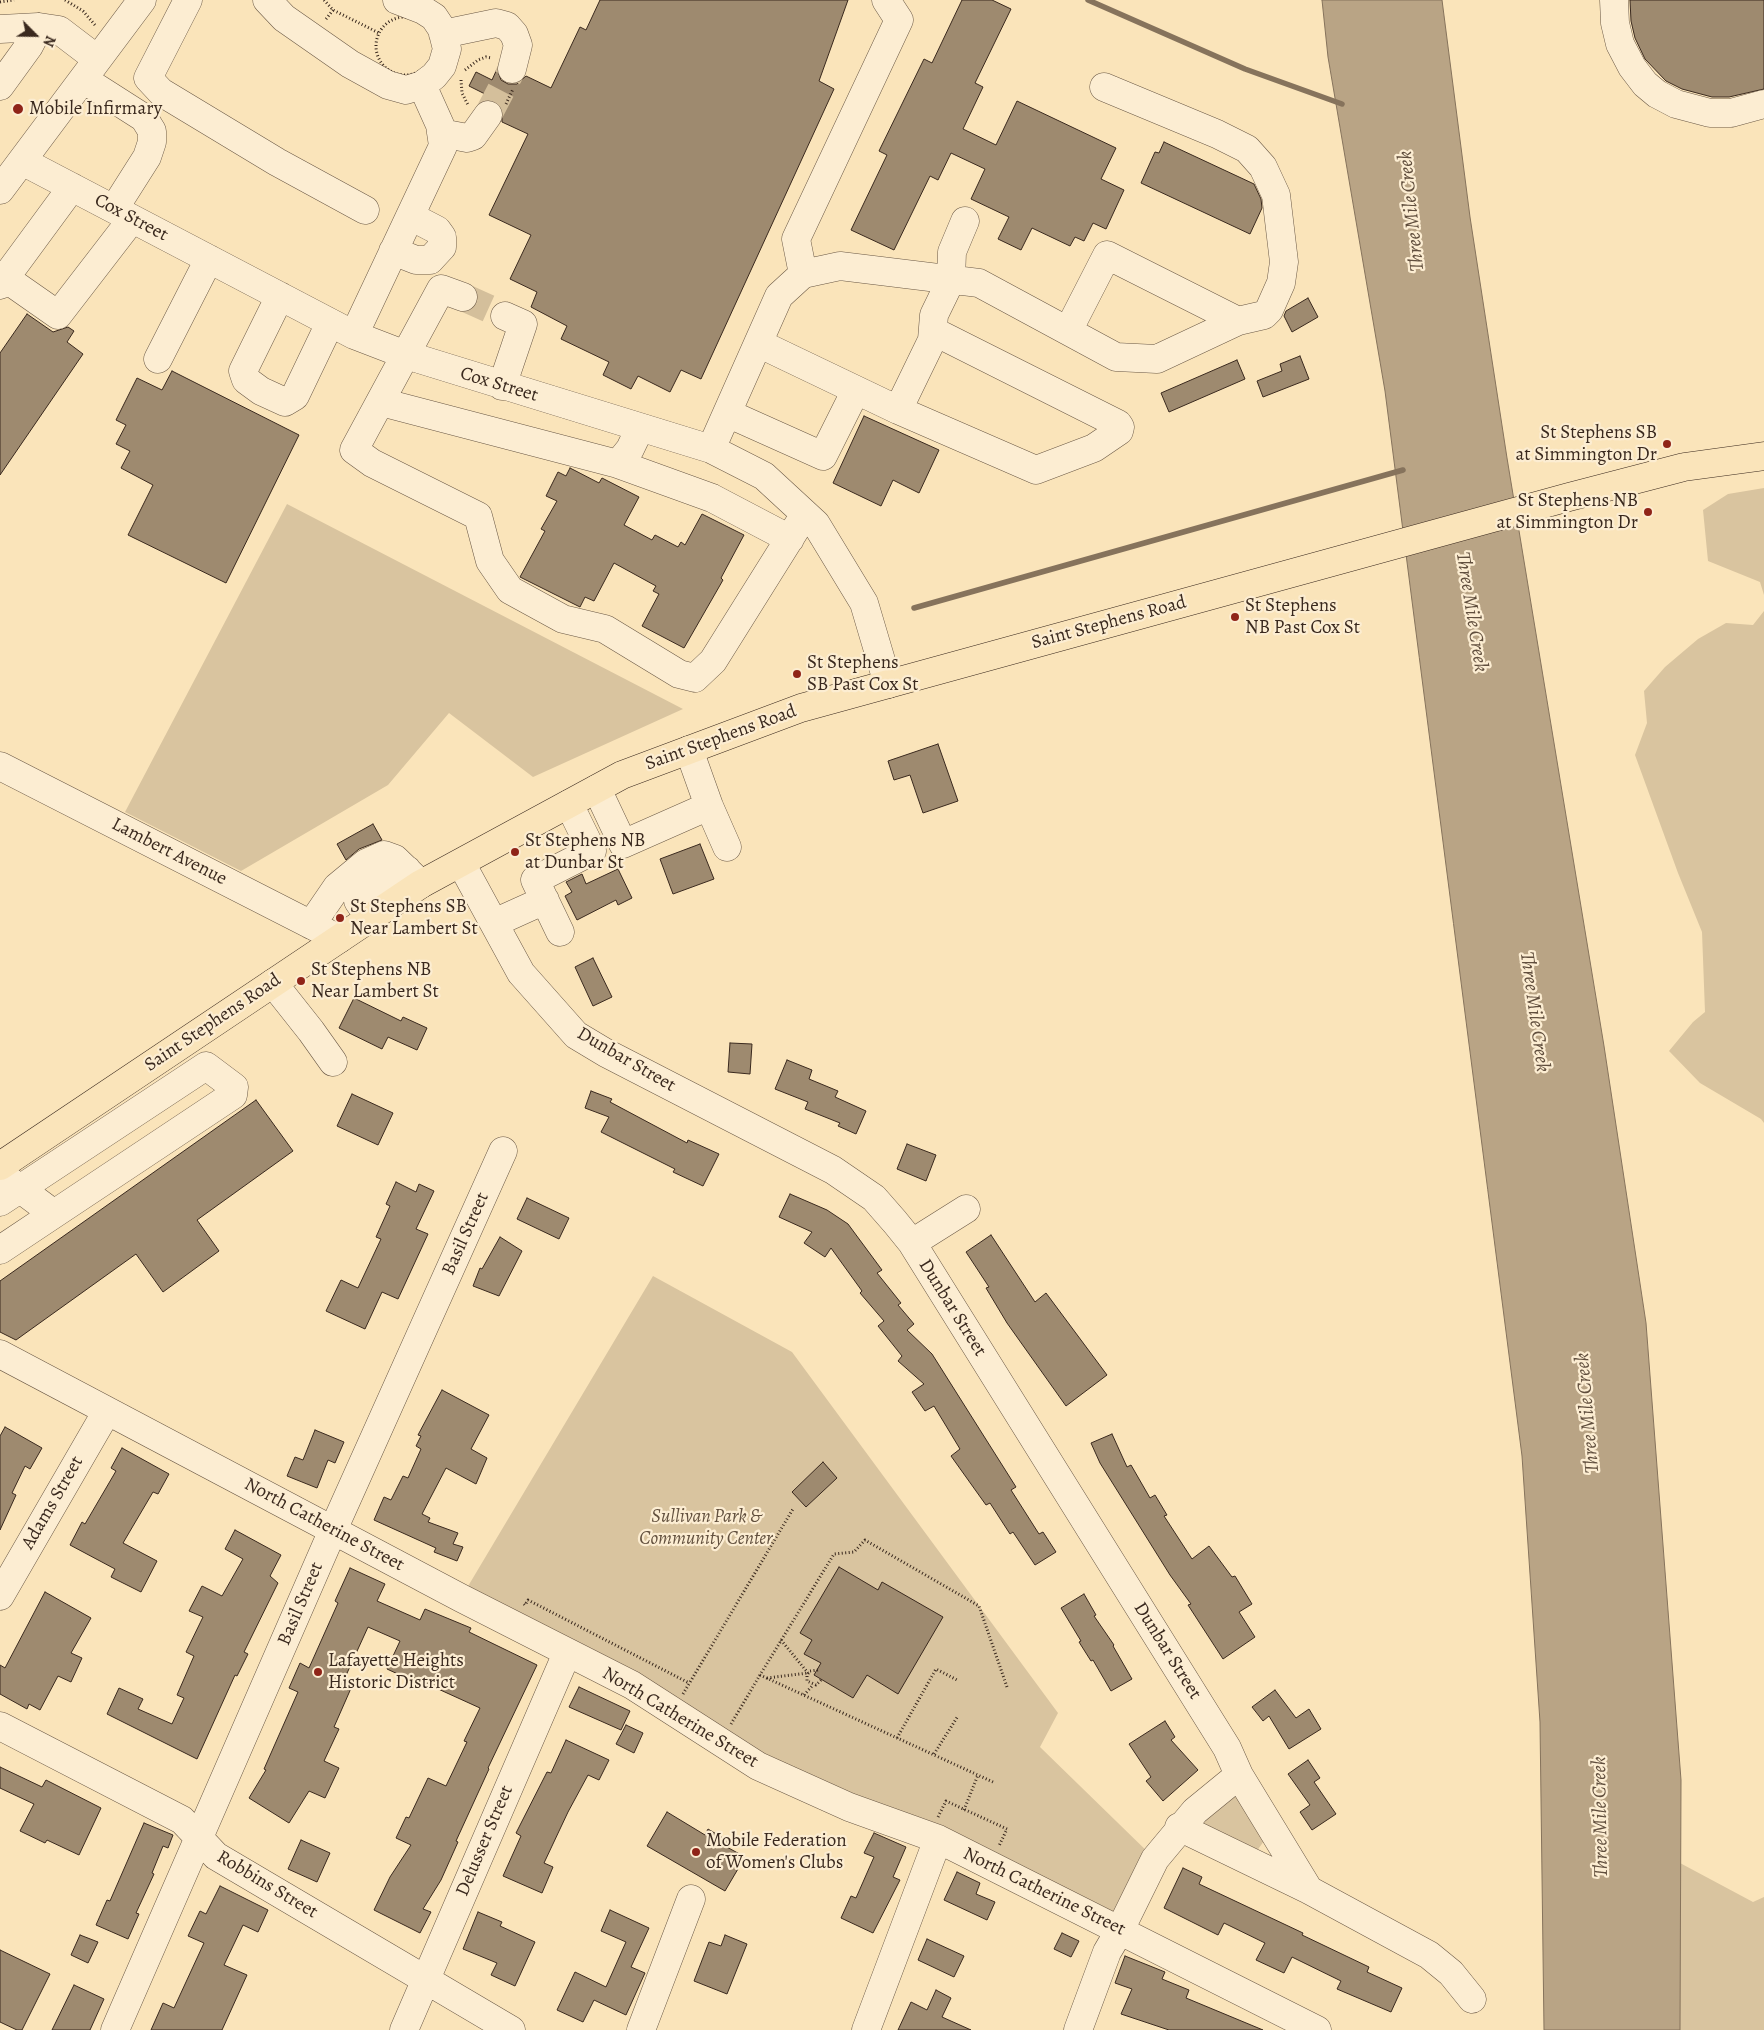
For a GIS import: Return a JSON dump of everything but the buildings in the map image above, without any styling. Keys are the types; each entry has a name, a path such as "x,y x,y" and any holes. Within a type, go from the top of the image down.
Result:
{"main road":[{"name":"Saint Stephens Road","path":"0,1166 339,939 355,902 414,877 461,863 622,775 801,708 1569,497 1684,467 1764,456"}],"street":[{"path":"0,190 142,0"},
{"path":"188,0 148,78 161,92 277,162 365,210"},
{"path":"267,0 284,18 312,38 388,85 406,90 422,85 442,66 447,49 443,34 434,17 404,1"},
{"path":"803,274 796,239 899,20 886,0"},
{"path":"1614,0 1615,23 1620,44 1632,67 1645,84 1658,94 1676,104 1710,113 1731,113 1764,104"},
{"path":"443,34 496,23 507,26 514,34 518,45 513,67"},
{"path":"0,86 29,46 39,27"},
{"path":"0,29 39,27 59,30 90,69 144,118 152,131 152,142 147,157 123,214 58,315 2,281 72,187"},
{"path":"280,296 243,371 246,380 261,391 285,402 295,396 393,251 442,146 440,125 422,85"},
{"path":"712,449 779,296 803,274 840,266 979,283 1116,357 1156,359 1238,321 1264,315 1269,310 1281,284 1284,262 1276,195 1263,167 1247,149 1240,145 1104,87"},
{"path":"441,133 467,138 473,136 487,116"},
{"name":"Cox Street","path":"22,161 342,329 406,355 712,449 764,476 816,524 864,603 888,684"},
{"path":"393,251 416,260 430,260 442,247 442,237 437,230 410,216"},
{"path":"898,410 928,350 933,332 934,314 951,280 952,252 965,221"},
{"path":"1068,331 1108,255 1238,321"},
{"path":"158,360 209,259"},
{"path":"463,297 441,288 354,450 372,463 478,516 490,561 510,590 563,619 605,630 679,674 695,678 713,661 805,514"},
{"path":"502,386 523,324 505,316"},
{"path":"758,343 898,410 1036,470 1094,448 1119,430 1118,424 933,332"},
{"path":"727,413 823,456 856,390"},
{"path":"381,402 618,464 712,498 790,539"},
{"path":"618,464 630,449 640,428"},
{"path":"689,750 709,806 727,848"},
{"name":"Lambert Avenue","path":"0,766 339,939"},
{"path":"597,788 623,844 709,806"},
{"path":"560,932 535,880 592,851 569,804"},
{"path":"311,925 355,902 366,863 384,855 395,859 414,877"},
{"name":"Dunbar Street","path":"461,863 521,973 550,1008 576,1035 606,1053 856,1183 874,1198 912,1243 1227,1748 1239,1775 1309,1890"},
{"path":"494,923 545,900"},
{"path":"273,984 333,1062"},
{"path":"0,1250 233,1095 234,1087 206,1066 182,1044"},
{"path":"6,1188 206,1066"},
{"name":"Basil Street","path":"115,2030 333,1530 503,1151"},
{"path":"6,1188 54,1214"},
{"path":"912,1243 966,1208"},
{"name":"North Catherine Street","path":"0,1354 567,1653 632,1685 758,1766 849,1807 937,1831 1120,1930 1306,2027"},
{"name":"Adams Street","path":"0,1596 107,1411"},
{"name":"Delusser Street","path":"404,2030 567,1653"},
{"name":"Robbins Street","path":"0,1726 182,1820 216,1856 510,2030"},
{"path":"1078,2030 1107,1952 1120,1930 1154,1859 1179,1827 1195,1811 1239,1775"},
{"path":"1179,1827 1309,1890 1429,1955 1451,1973 1472,1999"},
{"path":"866,2030 937,1831"},
{"path":"641,2030 691,1899"}],"path":[{"path":"0,2 14,0"},
{"path":"65,0 83,11 96,25"},
{"path":"324,0 333,10 379,33"},
{"path":"413,17 429,29 434,48 432,58 419,71 411,74 393,72 385,67 377,51 379,33 393,19 413,17"},
{"path":"487,116 475,112 465,102 461,81 465,69 486,57 513,67"},
{"path":"682,1696 793,1509"},
{"path":"729,1727 834,1554 854,1552 865,1540 978,1606 1007,1688"},
{"path":"518,1601 526,1605 528,1600 690,1683"},
{"path":"781,1640 808,1673 807,1680 813,1685"},
{"path":"897,1738 936,1669 957,1680"},
{"path":"766,1678 818,1670"},
{"path":"760,1675 993,1782"},
{"path":"804,1695 813,1685 820,1683 822,1679"},
{"path":"934,1754 958,1716"},
{"path":"964,1810 978,1775"},
{"path":"937,1831 946,1801 1007,1829 998,1849"}],"green space":[{"path":"1764,488 1764,595 1760,582 1708,561 1703,510 1728,494"},
{"path":"287,504 683,709 533,777 449,713 388,785 241,871 125,812"},
{"path":"1764,611 1764,1123 1761,1119 1700,1083 1669,1051 1693,1022 1705,1012 1702,932 1678,873 1635,755 1647,723 1644,691 1665,667 1698,639 1726,623 1753,625"},
{"name":"Sullivan Park & Community Center","path":"653,1276 792,1352 1058,1713 1040,1747 1155,1859 1120,1930 849,1807 461,1598"},
{"path":"1230,1795 1240,1798 1264,1841 1256,1852 1202,1824 1204,1818"},
{"path":"1680,1863 1753,1902 1764,1897 1764,2030 1680,2030"}],"water":[{"name":"Three Mile Creek","path":"1322,0 1442,0 1470,217 1507,458 1604,1046 1646,1323 1681,1780 1680,2030 1544,2030 1540,1722 1522,1456 1385,391 1328,57"}],"waterway":[{"path":"1088,0 1245,69 1342,104"},
{"path":"914,608 1403,470"}],"tunnel":[{"path":"488,115 512,69"},
{"path":"463,297 505,316"}],"place":[{"name":"Mobile Infirmary","path":"18,109"},
{"name":"St Stephens SB at Simmington Dr","path":"1667,444"},
{"name":"St Stephens NB at Simmington Dr","path":"1648,512"},
{"name":"St Stephens NB Past Cox St","path":"1235,617"},
{"name":"St Stephens SB Past Cox St","path":"797,674"},
{"name":"St Stephens NB at Dunbar St","path":"515,852"},
{"name":"St Stephens SB Near Lambert St","path":"340,918"},
{"name":"St Stephens NB Near Lambert St","path":"301,981"},
{"name":"Lafayette Heights Historic District","path":"318,1672"},
{"name":"Mobile Federation of Women's Clubs","path":"696,1852"}]}
